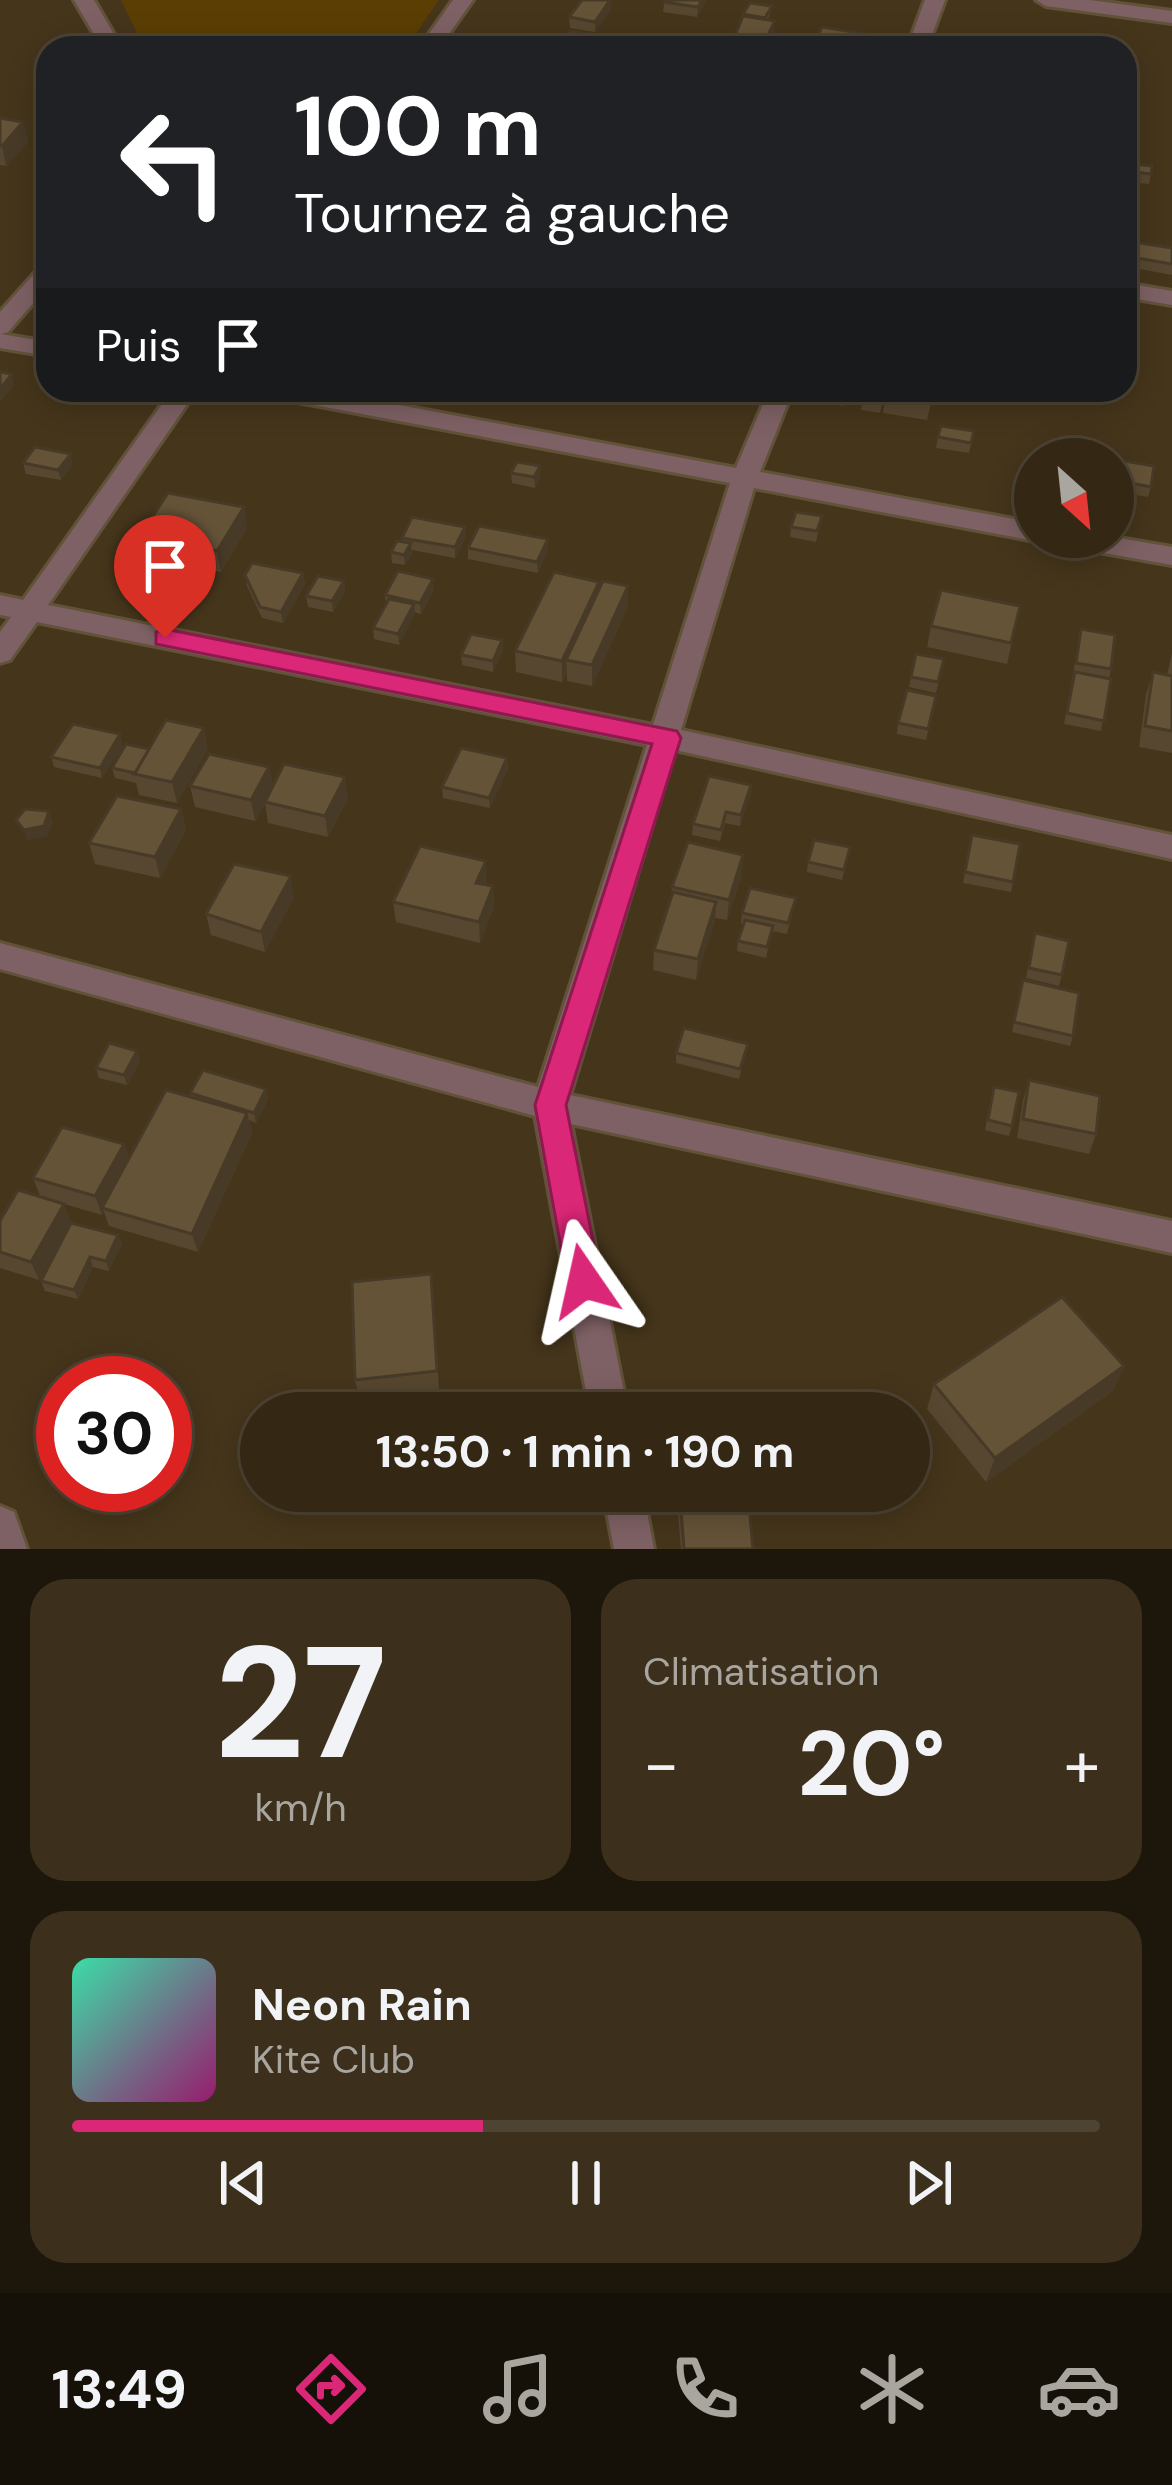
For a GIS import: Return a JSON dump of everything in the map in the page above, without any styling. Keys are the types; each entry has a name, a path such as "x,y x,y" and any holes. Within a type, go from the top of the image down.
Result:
{"street":[{"path":"84,0 105,36"},
{"path":"438,36 463,0"},
{"path":"922,36 935,0"},
{"path":"1046,0 1172,17"},
{"path":"0,327 36,286"},
{"path":"1137,292 1172,298"},
{"path":"0,341 36,348"},
{"path":"0,653 14,608 176,402"},
{"path":"341,402 1014,528"},
{"path":"605,1392 550,1105 668,738 744,478 777,402"},
{"path":"1134,549 1172,556"},
{"path":"14,608 668,738 1172,847"},
{"path":"0,956 550,1105 1172,1237"},
{"path":"627,1512 634,1549"},
{"path":"0,1526 7,1549"}],"shaded area":[{"path":"121,0 439,0 414,36 138,36"}],"building":[{"path":"582,0 610,0 595,22 569,17"},
{"path":"665,0 702,0 698,7"},
{"path":"750,3 772,6 765,18 743,14"},
{"path":"743,16 775,21 768,36 735,36"},
{"path":"822,27 879,36 817,36"},
{"path":"0,118 23,122 2,146 0,145"},
{"path":"1137,164 1152,166 1151,174 1137,172"},
{"path":"1137,242 1172,248 1172,264 1137,258"},
{"path":"0,372 12,374 0,389"},
{"path":"941,426 974,431 971,443 938,437"},
{"path":"35,447 71,454 58,470 23,463"},
{"path":"517,462 540,466 534,477 511,473"},
{"path":"1134,463 1154,466 1151,487 1134,484"},
{"path":"168,493 244,507 217,551 140,536"},
{"path":"796,512 822,516 817,531 791,527"},
{"path":"412,517 465,527 455,547 402,538"},
{"path":"479,526 548,539 537,562 468,548"},
{"path":"397,541 411,543 404,555 391,552"},
{"path":"252,563 303,573 281,612 260,607 245,575"},
{"path":"398,571 433,579 420,603 385,595"},
{"path":"554,572 599,582 562,661 515,651"},
{"path":"318,576 344,581 332,601 306,596"},
{"path":"603,581 628,586 592,665 566,660"},
{"path":"941,590 1020,606 1011,643 931,626"},
{"path":"389,599 414,604 398,634 373,628"},
{"path":"1081,629 1115,635 1111,669 1076,663"},
{"path":"471,634 502,640 493,661 461,655"},
{"path":"916,654 944,659 938,682 911,677"},
{"path":"1075,672 1111,679 1104,721 1067,713"},
{"path":"1153,672 1172,676 1172,731 1145,726"},
{"path":"907,690 936,696 928,729 898,723"},
{"path":"166,720 204,728 172,782 134,774"},
{"path":"73,724 120,734 100,768 51,757"},
{"path":"126,744 149,749 135,773 112,768"},
{"path":"461,748 507,758 489,798 442,787"},
{"path":"209,754 269,767 251,800 190,786"},
{"path":"284,764 345,777 325,816 265,802"},
{"path":"709,776 751,785 741,815 726,812 721,830 693,824"},
{"path":"117,796 181,809 155,857 89,843"},
{"path":"25,809 49,811 44,826 24,830 16,820"},
{"path":"972,835 1020,844 1013,882 965,872"},
{"path":"814,840 850,847 844,870 808,862"},
{"path":"688,842 743,855 729,900 672,887"},
{"path":"420,846 486,861 476,883 493,886 479,922 393,902"},
{"path":"234,864 291,876 261,932 206,914"},
{"path":"750,888 796,898 788,923 742,913"},
{"path":"673,892 716,902 698,959 654,950"},
{"path":"745,920 773,926 767,947 738,941"},
{"path":"1035,933 1069,941 1062,975 1029,968"},
{"path":"1023,980 1079,993 1073,1036 1014,1022"},
{"path":"684,1028 748,1044 740,1069 676,1053"},
{"path":"109,1043 137,1051 124,1075 96,1068"},
{"path":"203,1070 266,1089 254,1113 190,1093"},
{"path":"1029,1080 1100,1096 1096,1134 1023,1119"},
{"path":"994,1087 1019,1092 1012,1126 988,1120"},
{"path":"166,1090 247,1113 192,1234 102,1208"},
{"path":"62,1127 124,1144 95,1196 33,1178"},
{"path":"18,1190 64,1204 31,1262 0,1252 0,1221"},
{"path":"71,1223 118,1235 106,1261 90,1257 74,1290 41,1281"},
{"path":"431,1274 437,1371 355,1380 352,1282"},
{"path":"1062,1297 1124,1366 995,1458 934,1384"},
{"path":"681,1512 750,1512 753,1549 684,1549"}],"route":[{"path":"165,638 668,738 550,1105 584,1281"}]}
